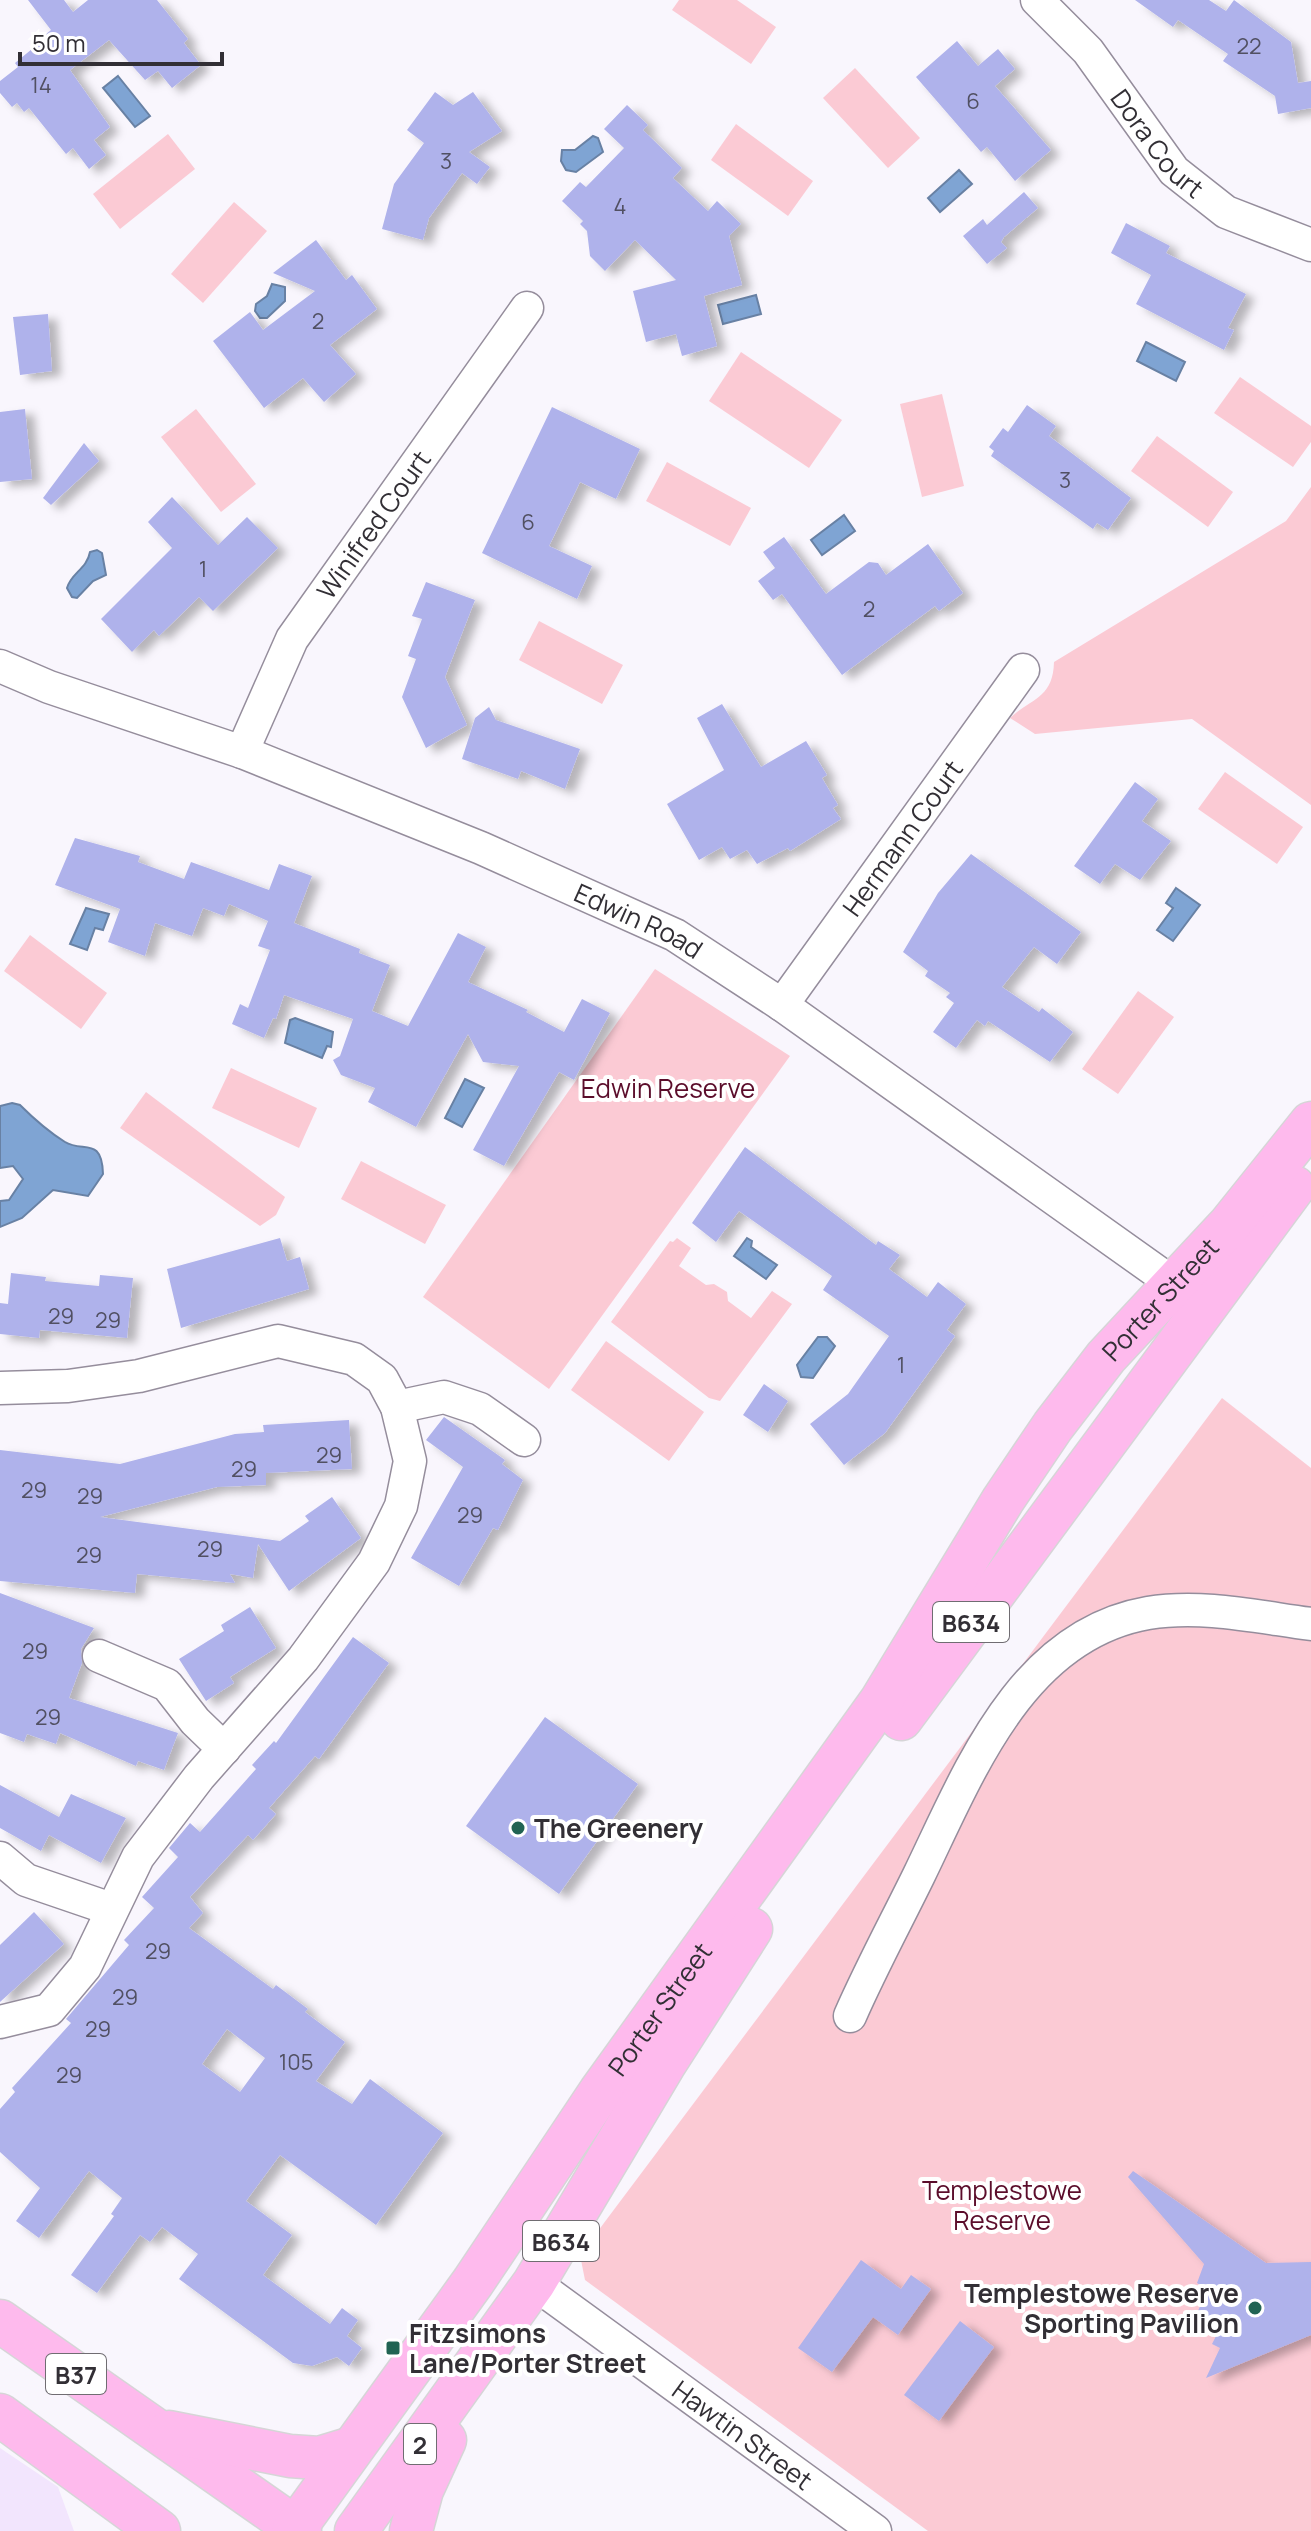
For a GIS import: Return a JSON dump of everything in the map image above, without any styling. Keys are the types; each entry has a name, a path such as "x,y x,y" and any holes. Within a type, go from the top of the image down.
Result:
{"main road":[{"name":"Porter Street","path":"296,2530 473,2282 600,2092 881,1701 1016,1482 1106,1357 1230,1224 1311,1123"},
{"name":"Porter Street","path":"356,2531 534,2283 731,1958 1075,1482 1207,1308 1311,1163"},
{"name":"B37","path":"0,2321 296,2530"},
{"path":"411,2531 422,2490 484,2356"},
{"path":"0,2415 159,2531"},
{"path":"152,2428 290,2456 319,2458 352,2448"}],"street":[{"name":"Dora Court","path":"1037,0 1088,51 1174,171 1226,212 1311,245"},
{"name":"Winifred Court","path":"242,752 292,639 527,308"},
{"name":"Edwin Road","path":"0,666 49,687 242,752 481,848 675,935 782,1005 1207,1308"},
{"name":"Hermann Court","path":"782,1005 1023,670"},
{"path":"0,1388 68,1386 139,1376 278,1341 354,1359 382,1379 397,1407 410,1461 401,1506 374,1562 303,1659 224,1749 138,1857 85,1967 49,2010 0,2022"},
{"path":"397,1407 444,1397 480,1409 524,1440"},
{"path":"1016,1482 1035,1467 1050,1465 1064,1471 1075,1482"},
{"path":"850,2016 984,1745 1036,1675 1066,1646 1094,1630 1150,1613 1221,1612 1311,1624"},
{"path":"99,1656 167,1685 195,1721 224,1749"},
{"path":"0,1858 26,1880 111,1909"},
{"name":"Hawtin Street","path":"534,2283 875,2531"}],"shaded area":[{"path":"0,2448 58,2487 74,2531 0,2531"}],"green space":[{"path":"679,0 737,0 776,27 751,64 672,10"},
{"path":"855,68 920,138 888,168 823,98"},
{"path":"736,124 813,181 788,216 711,160"},
{"path":"168,134 195,169 120,229 93,194"},
{"path":"234,202 267,231 203,303 171,274"},
{"path":"741,352 842,420 809,468 709,401"},
{"path":"1240,377 1311,426 1311,442 1293,467 1214,413"},
{"path":"942,394 964,486 922,497 900,404"},
{"path":"196,409 256,484 221,512 161,437"},
{"path":"1157,436 1233,492 1208,527 1131,471"},
{"path":"667,462 751,508 730,546 646,501"},
{"path":"1311,487 1311,805 1192,719 1035,734 1010,718 1045,691 1050,684 1054,662 1286,521"},
{"path":"539,621 623,665 602,704 519,660"},
{"path":"1225,772 1303,827 1277,864 1198,809"},
{"path":"30,935 107,993 81,1029 4,971"},
{"name":"Edwin Reserve","path":"655,969 790,1056 549,1389 423,1297"},
{"path":"1138,991 1174,1017 1118,1094 1082,1069"},
{"path":"231,1068 317,1108 299,1148 212,1108"},
{"path":"146,1092 285,1197 276,1215 260,1226 120,1128"},
{"path":"361,1161 446,1205 425,1244 341,1199"},
{"path":"677,1238 691,1248 679,1266 706,1285 714,1284 727,1292 728,1301 751,1318 772,1291 792,1304 720,1401 709,1398 611,1322 670,1241"},
{"path":"606,1341 704,1412 669,1461 571,1390"},
{"name":"Templestowe Reserve","path":"1222,1398 1311,1468 1311,2531 928,2531 585,2280 580,2255"}],"water":[{"path":"118,76 150,116 135,127 103,88"},
{"path":"593,136 598,138 603,152 576,172 566,170 561,161 562,150 575,150"},
{"path":"959,170 972,184 940,212 928,198"},
{"path":"272,284 285,287 285,301 267,318 260,318 255,311 256,304 267,296"},
{"path":"756,295 761,314 723,324 718,305"},
{"path":"1146,342 1185,362 1176,381 1137,361"},
{"path":"844,515 855,531 822,555 811,540"},
{"path":"97,550 102,553 106,575 93,581 77,598 72,597 67,588 69,583 86,563 90,552"},
{"path":"1176,888 1200,905 1173,941 1157,930 1173,908 1166,903"},
{"path":"86,908 109,914 103,930 95,928 87,950 70,944"},
{"path":"295,1018 333,1032 331,1047 327,1046 322,1058 285,1043 290,1020"},
{"path":"465,1079 484,1088 462,1127 445,1118"},
{"path":"20,1105 65,1142 95,1150 102,1162 103,1174 88,1196 53,1190 22,1218 0,1227 0,1201 9,1200 23,1179 13,1166 0,1168 0,1106"},
{"path":"747,1238 752,1241 751,1247 777,1265 766,1279 734,1256"},
{"path":"818,1337 827,1337 835,1346 813,1378 801,1377 797,1365"}],"building":[{"path":"28,0 64,0 73,12 88,0 157,0 188,39 184,43 201,65 172,88 158,71 145,80 109,40 70,70 110,127 94,140 106,155 89,169 73,148 66,154 29,108 24,112 17,103 12,107 0,93 0,81 18,67 15,63 32,49 30,47 51,30"},
{"path":"1135,0 1209,0 1226,11 1234,0 1291,42 1298,83 1311,81 1311,108 1278,114 1275,96 1223,61 1228,54 1178,20 1173,27"},
{"path":"957,41 978,66 998,49 1015,69 995,86 1051,150 1015,181 987,147 981,152 916,77"},
{"path":"435,92 453,105 473,92 502,131 469,152 490,167 477,184 462,173 429,218 423,240 382,229 394,184 424,143 407,130"},
{"path":"627,105 648,125 643,130 682,168 673,178 708,211 717,201 741,224 729,236 742,285 704,296 717,346 682,356 676,334 646,342 633,291 676,280 635,240 605,271 590,256 587,231 580,224 583,221 562,201 580,182 586,187 624,148 604,129"},
{"path":"1024,192 1038,208 1004,237 1001,242 1007,248 987,264 963,236 983,219 987,225"},
{"path":"1126,223 1170,246 1166,253 1246,294 1228,328 1234,330 1224,350 1136,304 1151,275 1111,253"},
{"path":"316,240 346,280 352,275 377,309 330,345 356,374 324,402 303,378 264,408 213,341 250,312 263,330 315,291 273,273"},
{"path":"48,314 52,371 20,375 13,317"},
{"path":"1027,405 1056,426 1049,436 1131,498 1108,530 1097,523 1093,529 991,456 994,451 989,447 1003,428 1008,432"},
{"path":"552,407 640,449 616,499 580,482 549,546 592,566 577,599 482,553"},
{"path":"25,409 32,479 0,482 0,412"},
{"path":"84,443 99,461 51,505 43,498"},
{"path":"172,497 218,545 247,517 278,548 213,611 199,597 159,636 154,630 132,652 101,619 172,548 148,522"},
{"path":"784,537 826,594 869,562 878,563 886,575 928,544 963,593 939,611 935,606 842,675 782,594 773,600 758,581 775,568 763,552"},
{"path":"426,582 475,600 445,677 467,725 426,748 402,697 416,659 408,656 422,619 412,616"},
{"path":"722,704 761,767 806,741 827,775 822,778 838,805 833,808 841,819 790,851 788,848 757,864 747,850 730,859 722,847 699,860 667,804 724,770 697,718"},
{"path":"489,707 496,720 580,749 565,789 521,771 518,779 462,759 475,718"},
{"path":"1135,782 1158,799 1142,821 1171,841 1140,880 1115,864 1100,884 1074,866"},
{"path":"75,838 140,856 138,862 184,879 191,862 269,890 279,864 312,876 294,923 360,949 359,953 390,965 372,1011 408,1026 458,933 486,947 468,982 528,1010 526,1012 564,1032 582,999 610,1013 574,1080 559,1072 504,1166 473,1150 519,1066 483,1062 468,1034 416,1127 368,1102 375,1088 341,1075 333,1060 340,1056 353,1019 284,995 276,1019 273,1018 264,1038 232,1024 240,1004 248,1008 270,950 258,946 268,921 229,904 224,916 203,908 192,936 155,923 145,956 108,942 120,909 55,885"},
{"path":"971,854 1081,932 1057,964 1034,947 1002,987 1039,1012 1042,1008 1073,1032 1050,1062 988,1021 985,1026 977,1020 956,1048 933,1032 954,1003 946,997 950,993 925,976 928,971 903,952 938,893"},
{"path":"745,1147 876,1245 878,1241 900,1255 889,1269 927,1297 938,1282 966,1304 947,1330 955,1336 885,1433 844,1465 810,1424 848,1394 889,1336 823,1290 832,1276 739,1211 716,1242 692,1223"},
{"path":"280,1238 287,1261 300,1257 309,1289 181,1328 167,1269"},
{"path":"11,1273 46,1277 45,1281 99,1286 100,1275 133,1278 127,1338 40,1330 39,1338 0,1334 0,1303 8,1304"},
{"path":"764,1384 788,1401 768,1432 743,1415"},
{"path":"444,1417 505,1460 502,1464 523,1480 498,1530 493,1528 459,1586 411,1558 463,1467 426,1440"},
{"path":"349,1420 352,1469 266,1473 266,1485 217,1487 100,1517 280,1541 309,1521 305,1516 332,1497 361,1538 289,1591 258,1544 253,1578 230,1574 235,1583 137,1574 135,1593 0,1581 0,1450 120,1464 235,1434 264,1432 263,1425"},
{"path":"0,1593 94,1628 81,1649 82,1663 69,1698 178,1733 164,1770 138,1761 136,1766 60,1733 56,1744 27,1734 24,1742 0,1733"},
{"path":"250,1607 276,1648 230,1677 234,1683 206,1701 179,1659 224,1631 221,1625"},
{"path":"353,1637 389,1663 319,1759 315,1756 269,1808 276,1814 253,1840 248,1835 190,1897 203,1913 189,1928 273,1989 276,1985 345,2042 316,2081 352,2104 370,2079 443,2133 376,2225 280,2155 246,2201 292,2235 263,2275 330,2324 342,2308 358,2320 347,2336 362,2348 349,2366 337,2357 312,2366 293,2363 179,2279 198,2254 162,2227 150,2242 140,2235 97,2293 71,2275 114,2216 111,2214 122,2198 89,2171 39,2238 16,2221 40,2188 0,2152 0,2109 15,2092 12,2088 71,2023 66,2019 129,1945 124,1940 154,1908 142,1897 178,1857 169,1848 190,1823 200,1832 256,1769 252,1765 274,1741 276,1743","holes":["227,2029 265,2058 240,2092 202,2064"]},
{"path":"545,1717 638,1784 559,1894 466,1826"},
{"path":"0,1785 59,1817 71,1794 126,1818 101,1863 49,1835 41,1851 0,1828"},
{"path":"34,1912 64,1944 0,2002 0,1945"},
{"name":"Templestowe Reserve Sporting Pavilion","path":"1133,2171 1266,2263 1311,2262 1311,2335 1206,2378 1220,2348 1212,2344 1218,2332 1205,2327 1209,2317 1197,2313 1202,2302 1193,2296 1200,2285 1197,2283 1204,2264 1128,2177"},
{"path":"861,2260 901,2289 911,2275 931,2289 898,2335 873,2317 832,2372 798,2348"},
{"path":"960,2321 994,2347 939,2421 904,2395"}],"place":[{"name":"The Greenery","path":"518,1828"},
{"name":"Templestowe Reserve Sporting Pavilion","path":"1255,2308"},
{"name":"Fitzsimons Lane/Porter Street","path":"393,2348"}]}
